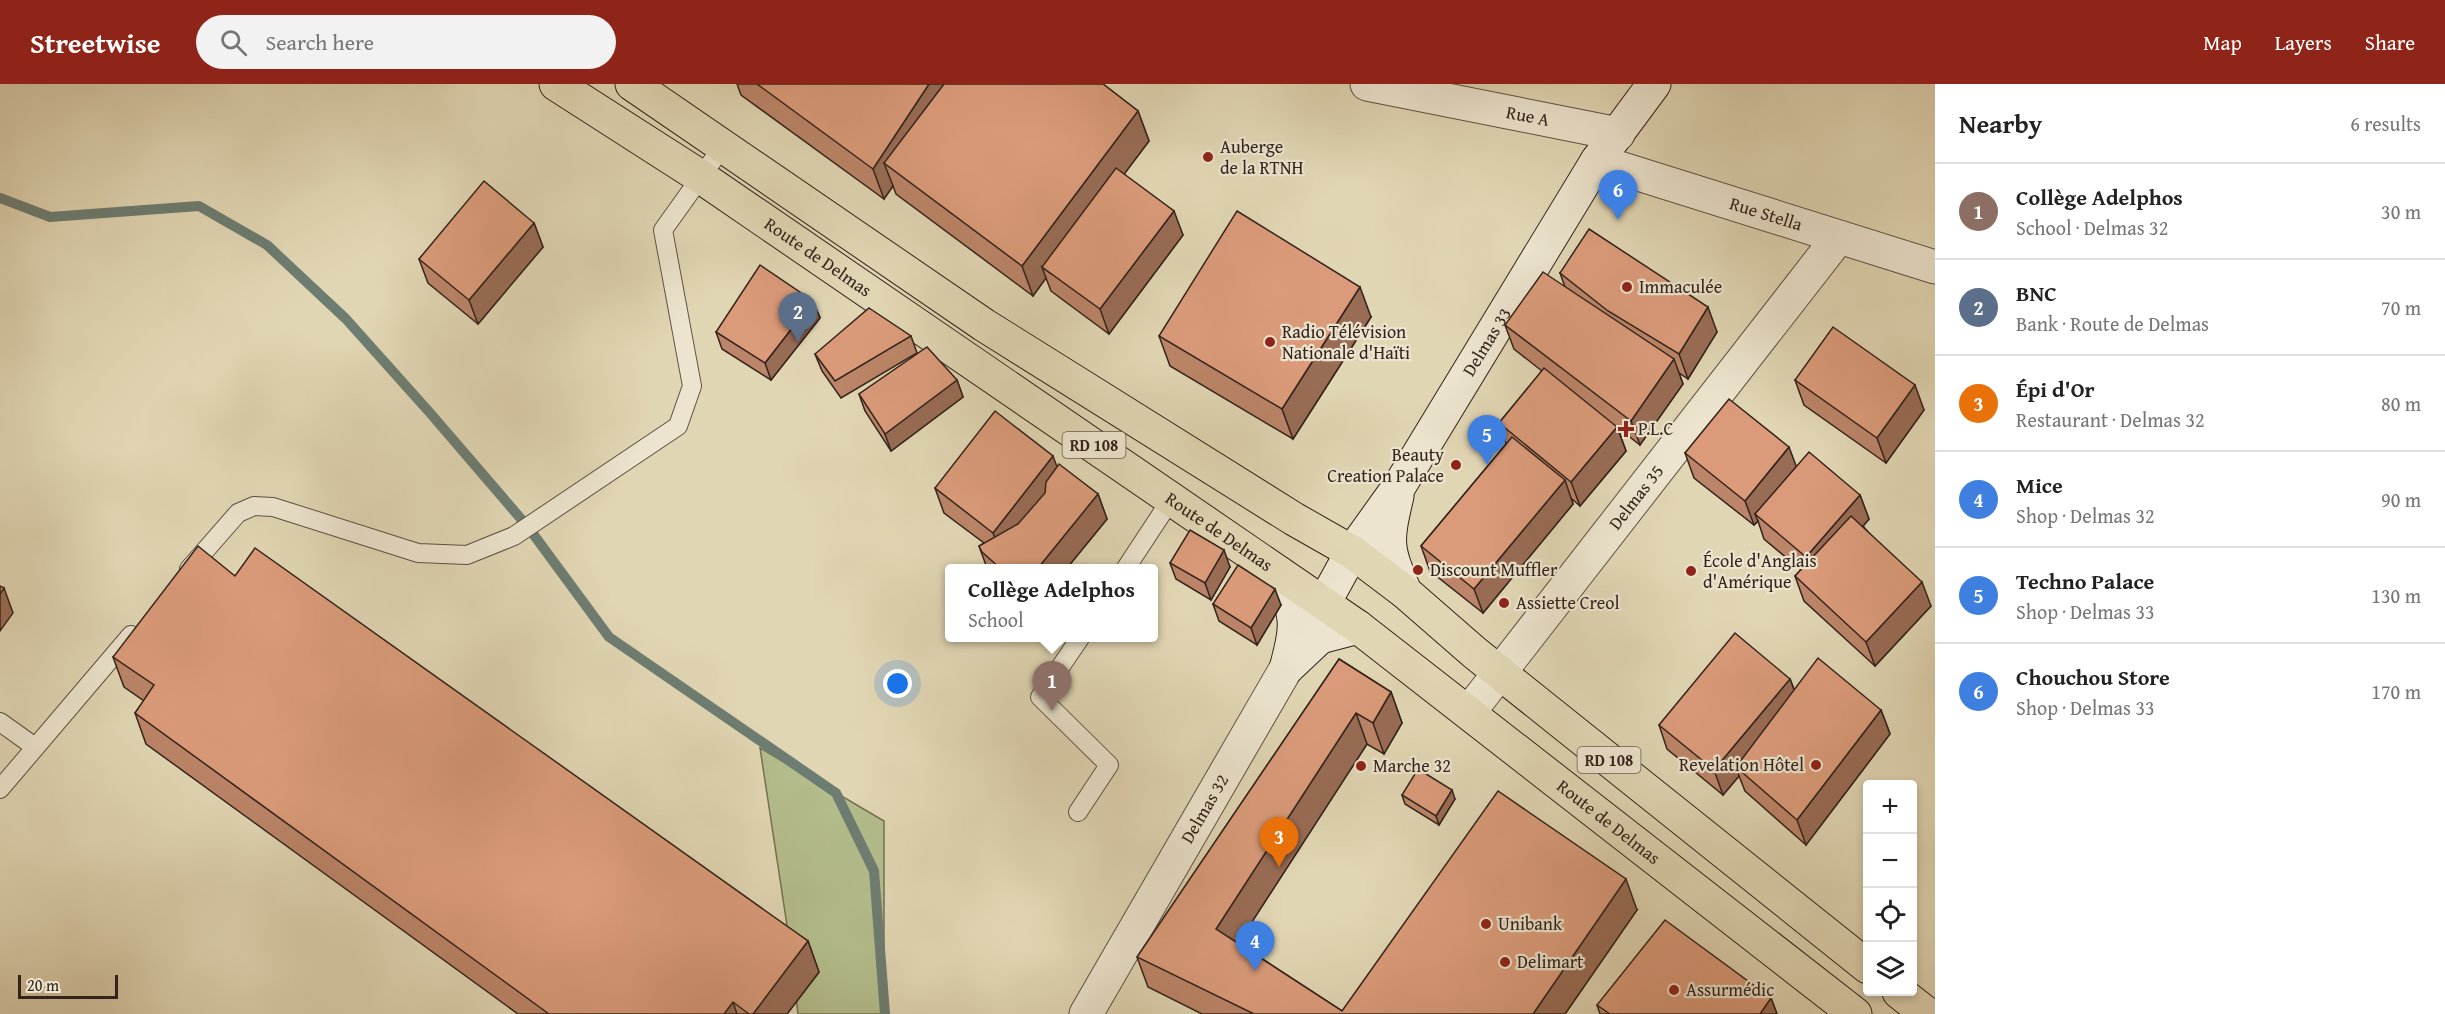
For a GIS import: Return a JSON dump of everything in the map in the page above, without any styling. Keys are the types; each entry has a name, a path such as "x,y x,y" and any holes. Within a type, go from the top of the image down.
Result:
{"main road":[{"name":"Route de Delmas","path":"556,84 701,177 1358,627 1855,1014"},
{"name":"Route de Delmas","path":"632,84 984,325 1294,519 1352,552 1405,592 1499,672 1863,963"},
{"path":"1904,996 1927,1014"}],"street":[{"name":"Rue A","path":"1367,84 1618,134"},
{"name":"Delmas 33","path":"1324,603 1352,552 1400,485 1597,161 1654,84"},
{"name":"Rue Stella","path":"1597,161 1935,267"},
{"name":"Delmas 35","path":"1469,712 1838,238"},
{"path":"1400,485 1389,530 1388,545 1405,592"},
{"path":"1279,573 1293,607 1296,625 1286,669"},
{"name":"Delmas 32","path":"1086,1014 1324,603"},
{"path":"1286,669 1320,637 1358,627"}],"lane":[{"path":"175,585 238,513 254,506 273,507 418,554 467,555 514,536 678,426 692,386 663,230 723,146"},
{"path":"1129,564 1172,498"},
{"path":"0,789 144,621"},
{"path":"1077,642 1040,697 1109,765 1078,813"},
{"path":"0,722 34,747"}],"green space":[{"path":"760,748 884,821 884,1014 798,1014 790,945"}],"building":[{"path":"757,84 929,84 873,169"},
{"path":"944,84 1103,84 1138,111 1022,266 884,163"},
{"path":"1116,168 1174,211 1100,309 1042,267"},
{"path":"484,181 534,223 469,300 419,259"},
{"name":"Radio Télévision Nationale d'Haïti","path":"1237,211 1360,287 1282,409 1159,336"},
{"path":"1589,229 1708,307 1679,354 1608,311 1560,273"},
{"path":"760,265 813,301 765,363 716,332"},
{"path":"1543,272 1674,359 1631,421 1505,325"},
{"path":"869,308 911,336 835,381 815,354"},
{"path":"1833,327 1915,385 1877,438 1795,380"},
{"path":"927,347 957,380 885,434 859,394"},
{"path":"1544,368 1617,427 1571,482 1499,423"},
{"path":"1729,399 1789,447 1745,501 1685,453"},
{"path":"995,411 1053,456 993,533 935,488"},
{"path":"1512,437 1565,480 1474,589 1421,546"},
{"path":"1809,452 1860,495 1806,557 1755,514"},
{"path":"1059,464 1098,494 1041,564 996,564 982,552 979,546 1018,524 1045,493 1046,482"},
{"path":"1851,516 1922,582 1866,642 1795,576"},
{"path":"1190,530 1224,550 1205,583 1170,563"},
{"path":"198,546 235,576 255,548 808,941 753,1014 749,1014 733,1002 724,1014 549,1014 135,713 154,685 113,657"},
{"path":"1238,565 1275,589 1251,628 1213,604"},
{"path":"1735,633 1790,679 1714,770 1659,725"},
{"path":"1818,658 1881,710 1797,820 1736,767"},
{"path":"1339,659 1391,692 1373,723 1356,713 1216,929 1342,1011 1498,791 1626,879 1533,1014 1254,1014 1137,957"},
{"path":"1418,769 1452,790 1436,816 1402,795"},
{"path":"1665,920 1771,998 1760,1014 1610,1014 1597,1005"}],"waterway":[{"path":"0,198 50,217 199,206 267,245 346,319 431,414 528,527 609,637 836,793 874,871 885,1014"}],"place":[{"name":"Auberge de la RTNH","path":"1208,157"},
{"name":"Chouchou Store","path":"1618,220"},
{"name":"Immaculée","path":"1627,287"},
{"name":"BNC","path":"798,342"},
{"name":"Radio Télévision Nationale d'Haïti","path":"1270,342"},
{"name":"P.L.C","path":"1626,429"},
{"name":"Beauty Creation Palace","path":"1456,465"},
{"name":"Techno Palace","path":"1487,465"},
{"name":"Discount Muffler","path":"1418,570"},
{"name":"École d'Anglais d'Amérique","path":"1691,571"},
{"name":"Assiette Creol","path":"1504,603"},
{"name":"Collège Adelphos","path":"1052,711"},
{"name":"Revelation Hôtel","path":"1816,765"},
{"name":"Marche 32","path":"1361,766"},
{"name":"Épi d'Or","path":"1279,867"},
{"name":"Unibank","path":"1486,924"},
{"name":"Delimart","path":"1505,962"},
{"name":"Mice","path":"1255,971"},
{"name":"Assurmédic","path":"1674,990"}]}
